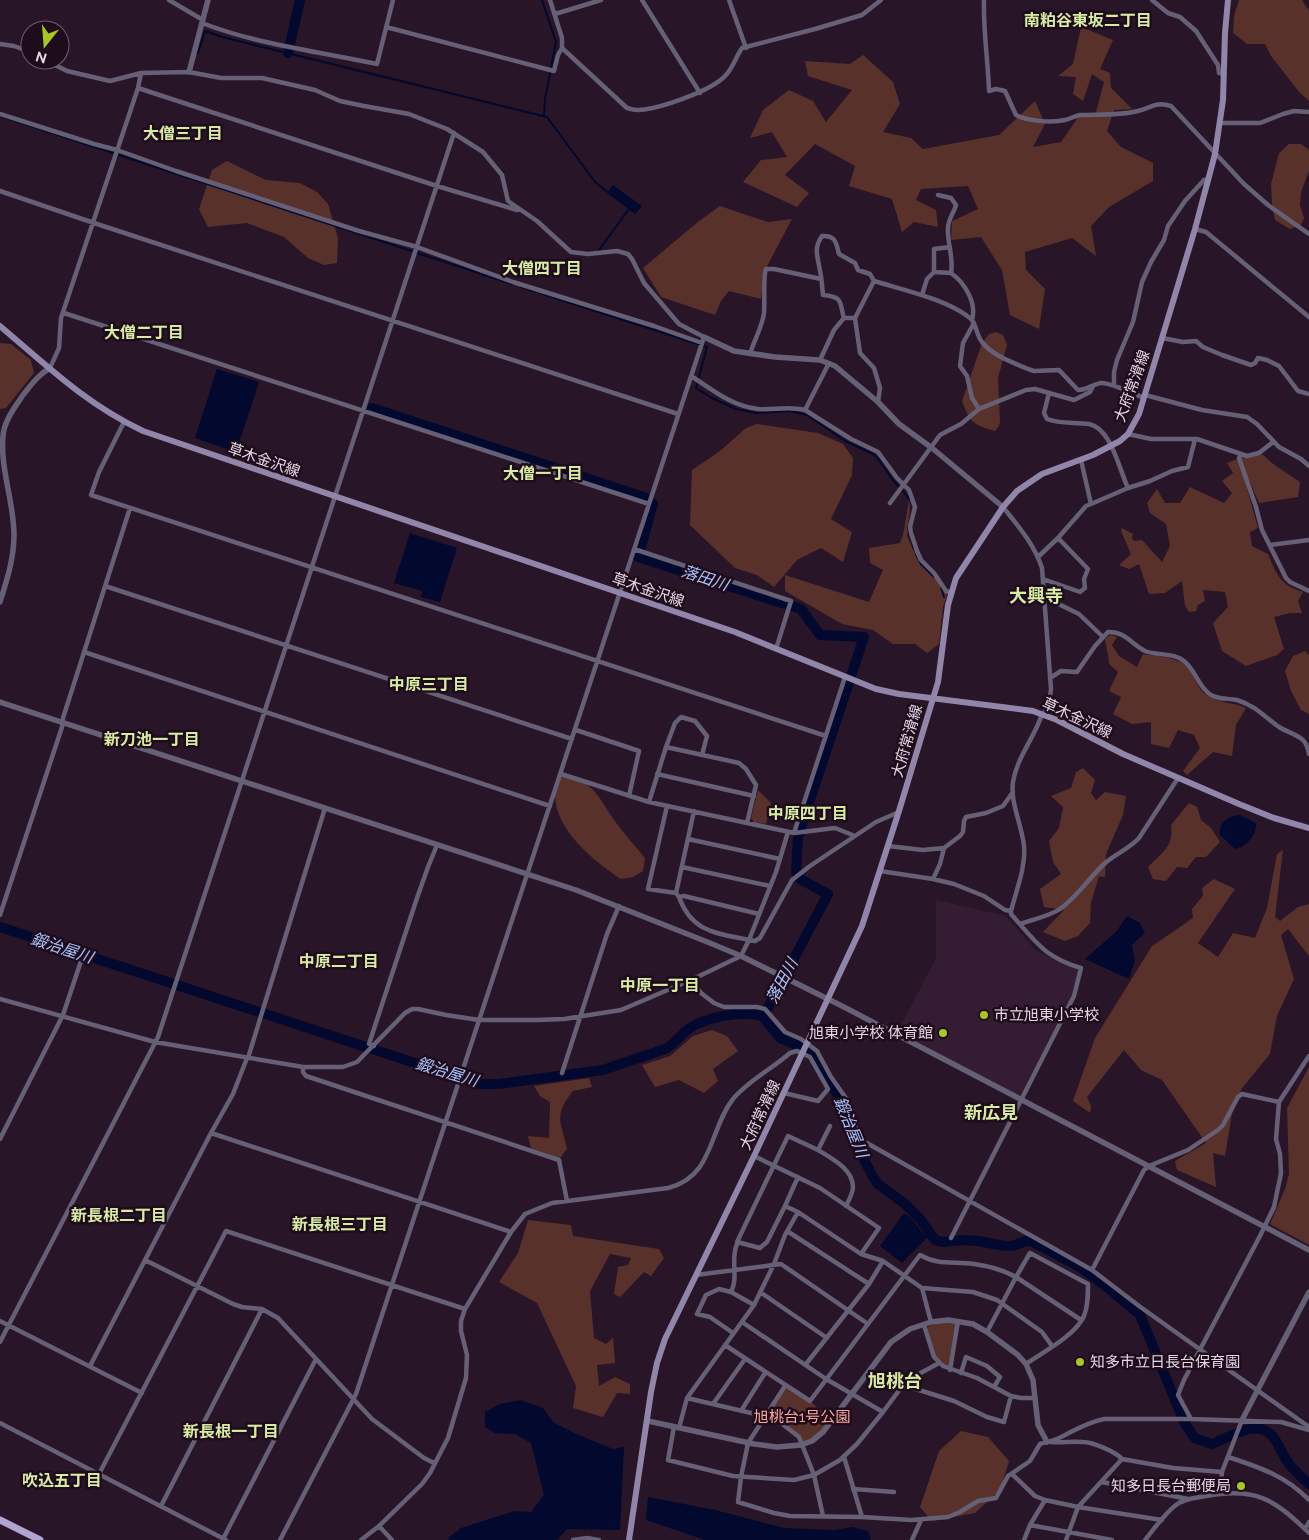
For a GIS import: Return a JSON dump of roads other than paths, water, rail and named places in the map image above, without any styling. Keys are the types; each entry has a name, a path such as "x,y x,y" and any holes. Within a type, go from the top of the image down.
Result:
{"main road":[{"name":"大府常滑線","path":"629,1540 656,1370 662,1347 862,926 933,698 942,655 948,605 956,578 1003,507 1017,491 1042,474 1120,442 1128,434 1138,414 1195,229 1215,154 1221,123 1228,0"},
{"name":"草木金沢線","path":"0,326 91,402 124,422 159,437 734,632 846,678 887,692 1002,706 1043,714 1125,755 1178,778 1274,818 1309,828"},
{"path":"0,1520 40,1540"}],"street":[{"path":"169,0 202,21 221,30 286,46 377,64 393,0"},
{"path":"189,72 208,0"},
{"path":"386,28 554,71 562,48 562,38 550,0"},
{"path":"555,14 601,0"},
{"path":"642,0 700,93"},
{"path":"729,0 746,48"},
{"path":"562,48 627,108 637,110 700,93 716,85 726,76 742,48 862,15 881,0"},
{"path":"984,0 989,90 1005,91 1016,115 1050,122 1065,120 1077,115 1140,111 1152,105 1171,106 1244,184 1268,205 1309,234"},
{"path":"1152,0 1168,13 1180,17 1196,31 1218,65 1219,73 1224,74"},
{"path":"0,44 20,48"},
{"path":"65,70 104,80 115,80 141,73 189,72 221,78 251,78 274,81 315,90 340,101 410,114 423,119 454,133 483,152 502,175 508,201 537,221 571,252 588,254 618,251 628,254 644,283 679,324 703,340"},
{"path":"0,602 9,572 14,534 4,460 3,434 16,405 39,375 50,368 59,348 61,318 138,88 141,73"},
{"path":"138,88 437,186 523,212"},
{"path":"1221,123 1260,123 1283,114 1309,112"},
{"path":"0,114 117,150 359,231 417,247 513,282 731,350 750,354 820,360 828,363 844,372 878,402 899,424 932,448 1003,507 1029,540 1038,557 1043,579 1050,678 1050,698 1016,770 1013,782 1013,792 1024,848 1023,863 1010,911 1044,950 1054,958 1081,968 1074,996 951,1238"},
{"path":"0,1342 158,1037 454,133"},
{"path":"1114,385 1114,372 1117,360 1133,322 1142,282 1150,262 1164,240 1168,226 1180,208 1204,180 1209,179"},
{"path":"0,191 678,414"},
{"path":"938,195 951,198 955,201 956,205 948,225 953,266 951,273"},
{"path":"1195,229 1206,232 1309,317"},
{"path":"820,360 834,330 844,318 842,302 831,296 823,295 816,250 820,238 827,236 836,240 839,254 854,263 858,270 870,274 874,281 922,295 960,311 973,322 981,341 999,356 1034,370 1059,370 1078,390 1103,383 1114,385 1144,397 1202,410 1247,417 1257,424 1273,442 1309,466"},
{"path":"922,295 928,279 934,272 934,249 950,247"},
{"path":"750,354 762,322 765,286 764,272 766,269 821,279"},
{"path":"934,272 951,273 961,281 974,306 973,322 963,343 960,366 967,376 972,398 979,409"},
{"path":"874,281 854,318 860,353 874,366 880,388 878,402"},
{"path":"64,313 648,504"},
{"path":"844,318 854,318"},
{"path":"1162,338 1183,342 1196,341 1203,347 1251,365 1258,358 1273,362 1286,373 1292,385 1298,391 1309,394"},
{"path":"280,1540 356,1394 703,340"},
{"path":"805,410 828,363"},
{"path":"691,376 714,393 740,405 756,408 794,407 805,410 851,439 878,452 909,490 915,508 910,527 921,560 934,573 946,591 952,593"},
{"path":"890,503 940,435 961,424 979,409 1026,390 1035,389 1074,400 1090,392 1093,386"},
{"path":"1049,393 1044,413 1046,419 1095,426 1102,431 1112,446 1128,488"},
{"path":"124,422 99,472 91,495 826,736"},
{"path":"1128,434 1151,439 1195,439 1247,456 1259,453 1273,442"},
{"path":"1038,557 1058,538 1086,506 1188,466 1195,439"},
{"path":"1241,455 1239,458 1260,523 1286,578 1290,582 1309,591"},
{"path":"1080,460 1090,504"},
{"path":"0,915 62,727 130,508"},
{"path":"1043,579 1078,592 1085,588 1084,579 1088,569 1058,538"},
{"path":"1270,545 1309,540"},
{"path":"634,549 791,601 776,649"},
{"path":"106,586 572,739"},
{"path":"1044,597 1081,616 1103,637"},
{"path":"1050,678 1061,670 1077,672 1103,637 1108,632 1116,632 1132,640 1146,651 1183,660 1190,666 1205,690 1211,695 1221,699 1236,700 1258,709 1277,725 1300,738 1306,744 1309,754"},
{"path":"84,652 550,806"},
{"path":"794,833 846,678"},
{"path":"0,702 526,874 619,906 741,956 1309,1250"},
{"path":"649,802 675,723 681,717 695,721 707,736 702,755"},
{"path":"576,730 639,751 630,796"},
{"path":"666,747 743,765 756,785 747,823"},
{"path":"561,774 649,802 788,832 794,833 835,828 854,836"},
{"path":"657,774 754,796"},
{"path":"1020,924 1051,914 1061,908 1104,864 1133,844 1178,778"},
{"path":"888,846 923,850 944,848 963,832 966,817 986,813 1003,806 1013,792"},
{"path":"667,806 648,889 760,914"},
{"path":"90,1366 233,1094 248,1058 325,808"},
{"path":"694,812 678,895 689,916 702,928 755,941 760,938 792,880 854,836 885,817 899,811"},
{"path":"0,999 155,1042 303,1067 350,1066 369,1052 412,1009 428,1010 479,1020 536,1020 580,1017 620,1010 691,980 741,956 750,940 760,914 788,832"},
{"path":"688,839 780,859"},
{"path":"374,1046 369,1044 417,898 438,845"},
{"path":"933,879 940,864 944,848"},
{"path":"682,867 770,886"},
{"path":"880,872 933,879 954,884 977,893 1005,910 1010,911"},
{"path":"562,1073 607,934 619,906"},
{"path":"0,1138 63,1015 83,954"},
{"path":"691,980 701,993 719,1005 728,1008 757,1007 765,1009 785,1032 801,1039 804,1048 828,1089 818,1101 784,1092"},
{"path":"361,1540 379,1526 422,1484 430,1473 448,1438 466,1378 467,1355 461,1332 461,1321 465,1309 511,1232 526,1214 552,1203 668,1188 684,1183 696,1172 727,1108 734,1098 790,1053 804,1048 817,1051 831,1078 848,1102 852,1110 858,1138 1092,1270 1309,1429"},
{"path":"1191,1419 1178,1395 1274,1207 1281,1173 1280,1154 1276,1139 1279,1102 1309,1056"},
{"path":"303,1067 302,1072 306,1076 559,1160 567,1201"},
{"path":"1092,1270 1144,1170 1149,1166 1188,1150 1218,1130 1223,1125 1238,1097 1242,1094 1279,1102"},
{"path":"818,1150 830,1126"},
{"path":"211,1133 420,1200 511,1232"},
{"path":"798,1177 767,1242 760,1248 737,1242 788,1136 818,1150 849,1174 853,1187 846,1206"},
{"path":"754,1156 820,1188 879,1228 861,1254"},
{"path":"785,1206 798,1212 861,1254 883,1261 922,1288 973,1292 997,1300 1042,1332 1052,1346"},
{"path":"798,1212 787,1231 774,1264 754,1305 687,1398 676,1427 668,1460 741,1477 794,1480 814,1475 844,1457 884,1412 906,1381 939,1363"},
{"path":"99,1474 226,1231 465,1309"},
{"path":"787,1231 869,1284"},
{"path":"731,1292 735,1285 734,1251 737,1244"},
{"path":"988,1332 1030,1254 1088,1284 1087,1302 1082,1320 1070,1334 1026,1364"},
{"path":"725,1345 810,1401 920,1255 935,1262 988,1266 1016,1277 1082,1320"},
{"path":"145,1260 233,1304 262,1309 282,1322 372,1419 434,1464"},
{"path":"806,1364 869,1284 883,1261"},
{"path":"696,1275 781,1264 868,1324"},
{"path":"922,1288 931,1322"},
{"path":"733,1333 710,1317 697,1314 706,1295 719,1289 731,1292 754,1305"},
{"path":"760,1292 827,1338"},
{"path":"1220,1493 1222,1472 1242,1420 1309,1292"},
{"path":"160,1506 262,1309"},
{"path":"0,1321 142,1393"},
{"path":"648,1421 748,1443 778,1447 801,1445 823,1432 891,1342 910,1329 931,1322 958,1321 973,1324 988,1332 1018,1355 1026,1364 1033,1380 1038,1425 1047,1442"},
{"path":"950,1370 958,1321"},
{"path":"742,1322 826,1379 884,1412"},
{"path":"924,1325 934,1356 939,1363 950,1370 977,1378 1010,1396 1035,1398"},
{"path":"961,1373 966,1357 987,1366 1000,1377 994,1387"},
{"path":"0,1423 224,1539 316,1359"},
{"path":"713,1404 745,1359"},
{"path":"740,1411 765,1373"},
{"path":"903,1385 954,1401 987,1417 1004,1422 1010,1396"},
{"path":"785,1386 765,1414 748,1443 738,1502 790,1516 921,1520 948,1517 978,1501 996,1498 1008,1476 1030,1461 1040,1444 1058,1439 1090,1422 1104,1419 1242,1420 1281,1422 1309,1429"},
{"path":"687,1398 740,1411 765,1414 799,1437 814,1475 823,1516"},
{"path":"1047,1442 1064,1444 1084,1442 1118,1454 1122,1459 1173,1468 1222,1472"},
{"path":"844,1457 862,1517"},
{"path":"1228,1457 1269,1471 1293,1485 1309,1500"},
{"path":"1066,1540 1078,1507 1122,1459"},
{"path":"1012,1474 1035,1496 1045,1500 1162,1520"},
{"path":"1102,1482 1188,1499"},
{"path":"853,1488 894,1492"},
{"path":"1145,1540 1176,1505 1188,1499 1220,1493 1246,1493 1265,1498 1307,1531 1309,1522"},
{"path":"1024,1540 1030,1525 1045,1500"},
{"path":"912,1540 921,1520"},
{"path":"1030,1525 1112,1540"},
{"path":"379,1526 392,1540"},
{"path":"573,1540 587,1538 600,1540"}],"water":[{"path":"613,185 642,206 635,214 607,193"},
{"path":"217,369 259,382 236,452 195,438"},
{"path":"410,533 457,548 440,602 421,597 423,591 394,583"},
{"path":"1240,815 1256,823 1256,827 1253,836 1247,843 1235,849 1220,835 1220,830 1225,820"},
{"path":"1127,916 1140,923 1145,933 1132,945 1135,960 1129,979 1085,959 1116,932"},
{"path":"904,1213 911,1218 927,1238 902,1263 880,1246"},
{"path":"521,1400 543,1408 553,1422 574,1433 613,1449 624,1447 620,1530 567,1529 557,1540 448,1540 449,1537 461,1528 515,1511 531,1512 544,1495 531,1443 515,1434 495,1433 485,1427 485,1412 500,1404"},
{"path":"648,1497 715,1510 784,1528 835,1530 852,1527 868,1531 871,1540 705,1540 646,1520"}],"waterway":[{"path":"288,53 300,0"},
{"path":"542,0 556,42 545,99 544,116"},
{"path":"198,53 205,31 222,37 547,117 595,182 609,193"},
{"path":"0,116 512,284"},
{"path":"599,250 629,209"},
{"path":"521,287 707,347 696,388 736,409 756,413 789,411 807,415 845,441 873,454 910,499"},
{"name":"落田川","path":"372,408 644,497 653,504 638,557 801,609 820,635 864,637 802,824 798,838 796,873"},
{"path":"908,527 914,549"},
{"path":"916,554 921,564 934,577"},
{"path":"941,587 944,597"},
{"name":"落田川","path":"763,1017 828,894 800,879"},
{"name":"鍛治屋川","path":"0,927 479,1084 499,1084 603,1070 665,1049 690,1028 705,1021 733,1014 759,1015 763,1017 780,1038 802,1047 816,1056 830,1083 848,1110 851,1134 873,1177 878,1184 905,1204 920,1219 935,1240 942,1242 978,1241 1005,1246 1012,1246 1026,1241 1033,1242 1080,1267 1140,1315 1185,1424 1195,1438 1212,1444 1249,1429 1264,1430 1270,1433 1289,1464 1309,1484"}],"place":[{"name":"市立旭東小学校","path":"984,1015"},
{"name":"旭東小学校 体育館","path":"943,1033"},
{"name":"知多市立日長台保育園","path":"1080,1362"},
{"name":"知多日長台郵便局","path":"1241,1486"}],"district":[{"name":"南粕谷東坂二丁目","path":"1088,20"},
{"name":"大僧三丁目","path":"183,133"},
{"name":"大僧四丁目","path":"542,268"},
{"name":"大僧二丁目","path":"144,332"},
{"name":"大僧一丁目","path":"543,473"},
{"name":"大興寺","path":"1036,595"},
{"name":"中原三丁目","path":"429,684"},
{"name":"新刀池一丁目","path":"152,739"},
{"name":"中原四丁目","path":"808,813"},
{"name":"中原二丁目","path":"339,961"},
{"name":"中原一丁目","path":"660,985"},
{"name":"新広見","path":"991,1112"},
{"name":"新長根二丁目","path":"119,1215"},
{"name":"新長根三丁目","path":"340,1224"},
{"name":"旭桃台","path":"895,1380"},
{"name":"新長根一丁目","path":"231,1431"},
{"name":"吹込五丁目","path":"62,1480"}],"park label":[{"name":"旭桃台1号公園","path":"802,1417"}]}
